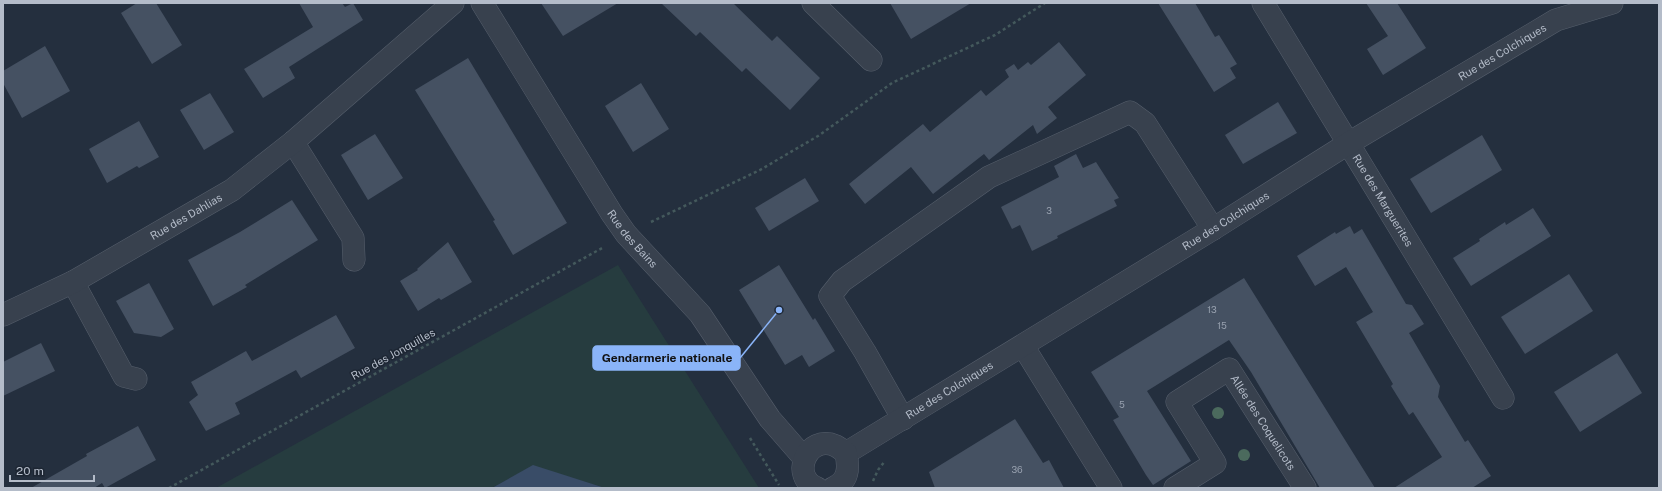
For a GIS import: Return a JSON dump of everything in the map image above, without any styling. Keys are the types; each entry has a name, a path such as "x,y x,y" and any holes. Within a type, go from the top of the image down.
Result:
{"street":[{"name":"Rue des Dahlias","path":"3,315 72,282 232,190 293,142 453,3"},
{"name":"Rue des Bains","path":"482,3 612,214 626,234 700,314 770,419 804,458"},
{"path":"813,3 871,60"},
{"name":"Rue des Marguerites","path":"1263,3 1503,398"},
{"name":"Rue des Colchiques","path":"846,453 1214,229 1349,143 1556,20 1612,3"},
{"path":"903,419 865,352 830,296 842,281 989,177 1130,112 1146,123 1214,229"},
{"path":"293,142 353,238 354,260"},
{"path":"72,282 124,376 136,379"},
{"path":"1023,346 1111,488"},
{"name":"Allée des Coquelicots","path":"1175,488 1198,482 1215,462 1177,402 1229,369 1305,488"},
{"path":"818,488 809,482 804,475 802,467 804,458 811,448 822,444 836,446 846,453 849,466 848,474 841,483 834,488"}],"path":[{"name":"Rue des Jonquilles","path":"169,488 626,234 760,170 818,136 892,83 994,35 1045,3"}],"green space":[{"path":"618,265 759,488 605,488 533,466 492,488 216,488"}],"water":[{"path":"533,465 605,488 492,488"}],"building":[{"path":"137,3 156,3 182,45 152,64 121,13"},
{"path":"299,3 342,3 345,7 353,3 363,20 289,67 295,78 263,98 244,69 313,27"},
{"path":"541,3 618,3 563,36"},
{"path":"661,3 733,3 772,41 777,36 820,78 790,110 746,68 742,72 700,32 696,36"},
{"path":"890,3 971,3 911,39"},
{"path":"1158,3 1195,3 1215,37 1219,35 1237,64 1230,68 1236,78 1214,92"},
{"path":"1366,3 1397,3 1426,48 1383,75 1367,49 1388,36"},
{"path":"1059,42 1086,75 1048,107 1057,118 1037,134 1033,125 989,160 984,154 933,194 911,167 865,204 849,184 923,124 930,132 981,90 986,96 1009,77 1005,70 1014,64 1018,70 1028,62 1031,65"},
{"path":"45,46 70,91 22,118 3,83 3,71"},
{"path":"468,58 567,223 513,255 493,221 495,220 415,90"},
{"path":"641,83 669,129 633,152 605,106"},
{"path":"210,93 234,132 204,150 180,110"},
{"path":"1278,102 1297,133 1243,164 1225,135"},
{"path":"139,121 159,157 139,168 137,166 107,183 89,149"},
{"path":"375,134 403,178 368,200 341,155"},
{"path":"1482,135 1502,170 1431,213 1410,179"},
{"path":"1076,154 1083,168 1096,162 1119,198 1114,200 1117,206 1057,236 1058,238 1032,251 1020,225 1012,229 1001,207 1059,177 1054,166"},
{"path":"805,178 819,201 769,231 755,208"},
{"path":"292,200 318,240 245,285 247,287 213,306 188,260 240,232"},
{"path":"1533,208 1551,236 1471,286 1453,258 1480,241 1479,239 1505,222 1506,225"},
{"path":"1350,226 1354,234 1362,229 1406,304 1412,305 1424,324 1409,333 1440,386 1438,397 1465,442 1468,440 1491,476 1472,488 1394,488 1442,457 1413,412 1409,415 1391,386 1393,384 1356,322 1373,312 1346,267 1315,286 1297,256 1335,232 1336,234"},
{"path":"448,242 472,282 441,300 439,298 418,311 400,281 418,270 417,269"},
{"path":"779,265 813,320 815,318 835,351 809,367 802,355 785,365 739,290"},
{"path":"1569,274 1593,311 1525,354 1501,317"},
{"path":"1244,278 1375,488 1320,488 1251,372 1229,340 1147,391 1191,461 1153,485 1146,475 1113,420 1119,417 1091,372"},
{"path":"149,283 174,329 161,337 134,333 116,301"},
{"path":"336,315 355,348 301,378 296,370 235,403 240,414 206,431 189,402 198,395 191,382 246,351 252,361"},
{"path":"41,343 55,371 3,396 3,362"},
{"path":"1617,353 1642,393 1580,432 1554,392"},
{"path":"1015,419 1043,463 1049,460 1064,488 935,488 929,472"},
{"path":"138,426 156,460 105,488 102,483 94,488 31,488 87,456 86,454"}],"place":[{"name":"Gendarmerie nationale","path":"779,310"}]}
